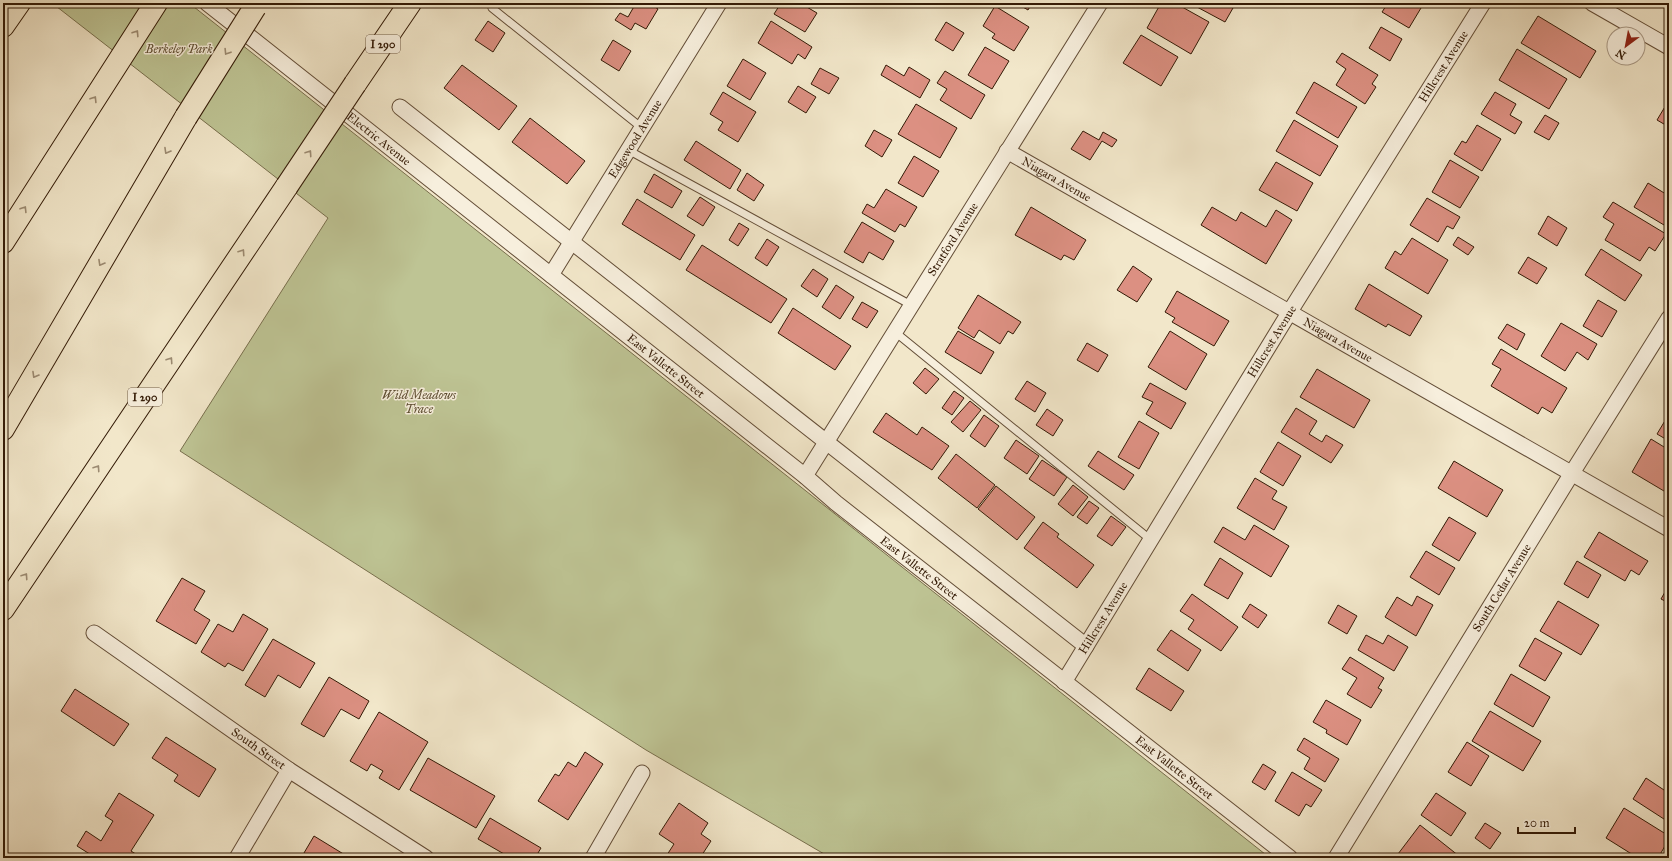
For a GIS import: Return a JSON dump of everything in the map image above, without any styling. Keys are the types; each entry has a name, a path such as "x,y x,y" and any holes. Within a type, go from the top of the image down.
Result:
{"highway":[{"path":"3,26 19,3"},
{"path":"3,242 116,63 156,3"},
{"name":"I 290","path":"3,609 410,3"},
{"path":"3,429 186,117 257,5"}],"street":[{"name":"Electric Avenue","path":"207,3 550,275"},
{"name":"Edgewood Avenue","path":"550,275 719,3"},
{"name":"Stratford Avenue","path":"805,476 1100,3"},
{"name":"Hillcrest Avenue","path":"1064,682 1290,313 1483,3"},
{"path":"1592,3 1669,47"},
{"path":"400,107 1086,646"},
{"name":"Niagara Avenue","path":"1007,151 1669,529"},
{"name":"East Vallette Street","path":"550,275 805,476 836,503 1290,858"},
{"name":"South Cedar Avenue","path":"1336,858 1572,473 1669,318"},
{"name":"South Street","path":"94,633 289,770 426,858"},
{"path":"237,858 289,770"},
{"path":"593,858 642,773"}],"lane":[{"path":"492,8 642,128"},
{"path":"628,150 911,306"},
{"path":"895,332 1151,540"}],"green space":[{"name":"Wild Meadows Trace","path":"52,3 189,3 1270,858 831,858 646,750 180,451 328,218"}],"building":[{"path":"636,3 649,3 658,9 646,29 635,23 631,30 615,20 620,13 628,17"},
{"path":"781,3 800,3 817,13 805,32 774,14"},
{"path":"1016,3 1032,3 1028,10"},
{"path":"1161,3 1175,3 1209,22 1191,54 1147,28"},
{"path":"1199,3 1225,3 1233,8 1225,22 1197,7"},
{"path":"1388,3 1424,3 1409,28 1382,12"},
{"path":"995,6 1029,27 1014,51 992,38 995,34 983,26"},
{"path":"1538,16 1596,51 1580,78 1521,43"},
{"path":"488,21 505,33 493,52 475,40"},
{"path":"771,21 812,47 805,59 798,54 792,64 758,43"},
{"path":"946,22 964,33 953,51 935,40"},
{"path":"1381,27 1402,39 1390,61 1369,48"},
{"path":"1141,35 1178,57 1161,86 1123,63"},
{"path":"613,40 631,51 619,71 601,60"},
{"path":"985,47 1009,61 992,89 968,75"},
{"path":"1517,49 1567,79 1549,109 1499,80"},
{"path":"1342,53 1378,75 1372,84 1376,87 1365,104 1336,85 1346,69 1336,62"},
{"path":"743,59 766,73 750,100 727,86"},
{"path":"462,65 517,106 499,130 444,88"},
{"path":"886,65 904,76 909,67 930,80 920,98 881,75"},
{"path":"820,68 839,78 829,94 811,84"},
{"path":"945,71 985,95 971,119 940,100 947,89 937,83"},
{"path":"1314,82 1357,107 1338,138 1296,113"},
{"path":"798,86 816,97 806,113 788,102"},
{"path":"723,92 756,112 738,142 718,130 723,122 710,114"},
{"path":"1495,92 1516,104 1510,115 1522,122 1515,134 1481,114"},
{"path":"1669,100 1669,127 1657,120"},
{"path":"916,104 957,128 940,158 898,134"},
{"path":"1545,115 1559,123 1549,140 1534,132"},
{"path":"530,118 585,161 567,184 512,142"},
{"path":"1294,120 1338,146 1320,176 1276,151"},
{"path":"1477,125 1501,139 1482,171 1454,154 1462,141 1466,143"},
{"path":"874,130 892,140 882,157 865,146"},
{"path":"1083,131 1099,140 1103,132 1117,140 1112,147 1102,141 1090,160 1071,149"},
{"path":"696,141 741,170 730,189 684,160"},
{"path":"914,156 939,171 923,197 898,183"},
{"path":"1450,160 1479,177 1460,208 1432,192"},
{"path":"1276,162 1313,183 1297,211 1259,190"},
{"path":"747,173 764,185 754,201 737,190"},
{"path":"654,174 682,191 672,208 644,192"},
{"path":"1648,183 1669,196 1669,228 1634,207"},
{"path":"886,189 917,207 905,227 900,224 895,232 862,213 867,204 874,208"},
{"path":"700,197 715,207 703,226 687,216"},
{"path":"1427,198 1460,217 1453,229 1447,226 1438,242 1410,225"},
{"path":"637,199 695,235 680,260 622,224"},
{"path":"1613,202 1666,234 1655,251 1649,247 1640,261 1605,240 1614,224 1603,217"},
{"path":"1031,207 1086,240 1074,260 1064,255 1061,260 1015,235"},
{"path":"1212,207 1236,221 1241,212 1266,227 1276,210 1292,220 1266,264 1201,225"},
{"path":"1548,216 1567,228 1557,246 1538,234"},
{"path":"862,222 894,241 883,260 869,252 863,263 844,252"},
{"path":"739,223 749,229 738,246 729,240"},
{"path":"1458,237 1474,247 1468,255 1453,245"},
{"path":"1412,238 1448,260 1428,294 1385,268 1395,251 1401,255"},
{"path":"767,239 779,247 767,266 755,258"},
{"path":"702,245 787,299 771,323 686,270"},
{"path":"1601,249 1642,275 1625,301 1585,275"},
{"path":"1528,257 1547,268 1537,284 1518,273"},
{"path":"1133,266 1152,279 1137,302 1117,290"},
{"path":"813,269 828,279 817,297 801,286"},
{"path":"1369,284 1422,316 1410,336 1388,324 1386,327 1355,309"},
{"path":"836,285 854,297 840,319 822,307"},
{"path":"1177,291 1229,321 1214,346 1172,322 1175,318 1165,312"},
{"path":"978,295 1021,322 1013,334 1008,331 1000,344 979,330 974,338 958,328"},
{"path":"1598,300 1617,311 1602,337 1583,326"},
{"path":"862,302 878,311 867,328 852,319"},
{"path":"793,308 851,346 835,370 778,333"},
{"path":"1561,323 1597,344 1588,360 1577,352 1565,371 1541,356"},
{"path":"1507,324 1525,334 1517,350 1498,338"},
{"path":"958,331 994,352 981,374 945,352"},
{"path":"1170,331 1207,354 1186,390 1148,367"},
{"path":"1087,343 1108,355 1098,372 1077,360"},
{"path":"1501,349 1567,388 1552,413 1542,407 1538,414 1491,386 1501,369 1492,364"},
{"path":"925,368 939,379 926,394 913,383"},
{"path":"1317,369 1370,400 1354,428 1300,397"},
{"path":"1027,381 1046,393 1035,412 1015,399"},
{"path":"1150,383 1186,403 1171,429 1146,414 1153,402 1142,397"},
{"path":"954,391 964,398 952,415 942,408"},
{"path":"970,401 981,410 963,432 951,422"},
{"path":"1296,408 1317,421 1309,434 1322,442 1326,435 1343,445 1331,463 1281,432"},
{"path":"1047,409 1063,420 1053,436 1036,425"},
{"path":"886,413 917,435 922,427 949,446 932,470 873,432"},
{"path":"1669,414 1669,441 1657,434"},
{"path":"984,415 999,426 985,447 970,436"},
{"path":"1139,421 1159,433 1139,469 1118,457"},
{"path":"1651,439 1669,450 1669,494 1632,472"},
{"path":"1016,440 1039,456 1027,474 1004,458"},
{"path":"1278,442 1301,456 1283,486 1260,472"},
{"path":"1098,451 1134,475 1124,490 1088,466"},
{"path":"956,454 995,485 977,508 938,478"},
{"path":"1042,460 1067,477 1054,496 1029,479"},
{"path":"1454,461 1503,490 1487,517 1438,488"},
{"path":"1255,478 1277,491 1272,499 1287,507 1274,530 1237,508"},
{"path":"1073,485 1088,497 1073,516 1058,504"},
{"path":"996,486 1035,517 1017,540 978,509"},
{"path":"1089,501 1099,508 1087,524 1077,517"},
{"path":"1111,516 1126,527 1112,546 1097,536"},
{"path":"1449,517 1476,533 1459,561 1432,545"},
{"path":"1043,522 1059,534 1057,537 1094,565 1077,588 1024,548"},
{"path":"1254,525 1289,546 1271,577 1214,542 1223,527 1245,540"},
{"path":"1599,532 1648,561 1639,575 1631,570 1625,581 1584,557"},
{"path":"1426,551 1455,568 1439,595 1410,577"},
{"path":"1220,558 1243,573 1228,599 1204,585"},
{"path":"1577,561 1601,575 1588,598 1564,584"},
{"path":"182,578 205,591 194,610 210,620 196,644 156,621"},
{"path":"1669,585 1669,603 1661,599"},
{"path":"1192,594 1238,627 1221,651 1188,629 1194,620 1180,611"},
{"path":"1417,596 1433,605 1416,636 1385,617 1397,597 1412,606"},
{"path":"1558,601 1599,625 1581,655 1540,631"},
{"path":"1250,604 1267,615 1258,628 1242,617"},
{"path":"1338,605 1357,616 1347,634 1328,623"},
{"path":"243,614 268,629 243,671 228,663 225,667 201,652 218,624 233,632"},
{"path":"1171,630 1201,650 1188,671 1157,650"},
{"path":"1366,635 1383,644 1388,635 1408,647 1394,671 1358,650"},
{"path":"1535,638 1562,653 1545,681 1519,666"},
{"path":"273,639 315,663 300,688 278,675 265,697 245,685"},
{"path":"1350,657 1384,678 1378,688 1382,690 1371,708 1347,694 1357,678 1342,669"},
{"path":"1149,668 1184,691 1171,711 1136,689"},
{"path":"1511,674 1550,697 1533,727 1494,704"},
{"path":"329,677 369,701 359,719 341,709 324,737 301,724"},
{"path":"75,689 129,724 114,746 61,711"},
{"path":"1326,700 1361,720 1347,745 1326,733 1327,730 1313,722"},
{"path":"1490,711 1541,741 1523,771 1472,741"},
{"path":"379,712 428,742 399,790 379,778 383,771 371,764 367,771 350,761"},
{"path":"166,737 216,769 199,797 174,781 178,775 152,758"},
{"path":"1304,738 1339,759 1325,782 1304,769 1310,758 1297,750"},
{"path":"1467,742 1489,756 1471,786 1448,772"},
{"path":"585,752 603,764 568,820 538,801 555,774 559,776 568,762 576,767"},
{"path":"428,758 495,796 476,828 410,790"},
{"path":"1263,764 1276,772 1265,790 1252,782"},
{"path":"1292,772 1322,790 1311,807 1306,804 1299,816 1275,801"},
{"path":"1646,778 1664,790 1669,783 1669,819 1667,821 1633,799"},
{"path":"119,793 154,815 131,851 142,858 96,858 77,846 86,831 101,841 113,821 105,816"},
{"path":"1436,793 1466,813 1451,836 1421,815"},
{"path":"679,803 708,823 701,834 711,841 700,858 665,858 674,844 659,834"},
{"path":"1624,808 1669,836 1669,839 1658,858 1638,858 1606,838"},
{"path":"490,818 541,848 535,858 511,858 478,839"},
{"path":"1485,823 1501,833 1490,849 1475,838"},
{"path":"1420,825 1459,856 1457,858 1404,858 1398,854"},
{"path":"314,836 350,858 301,858"}],"park label":[{"name":"Berkeley Park","path":"179,49"}]}
